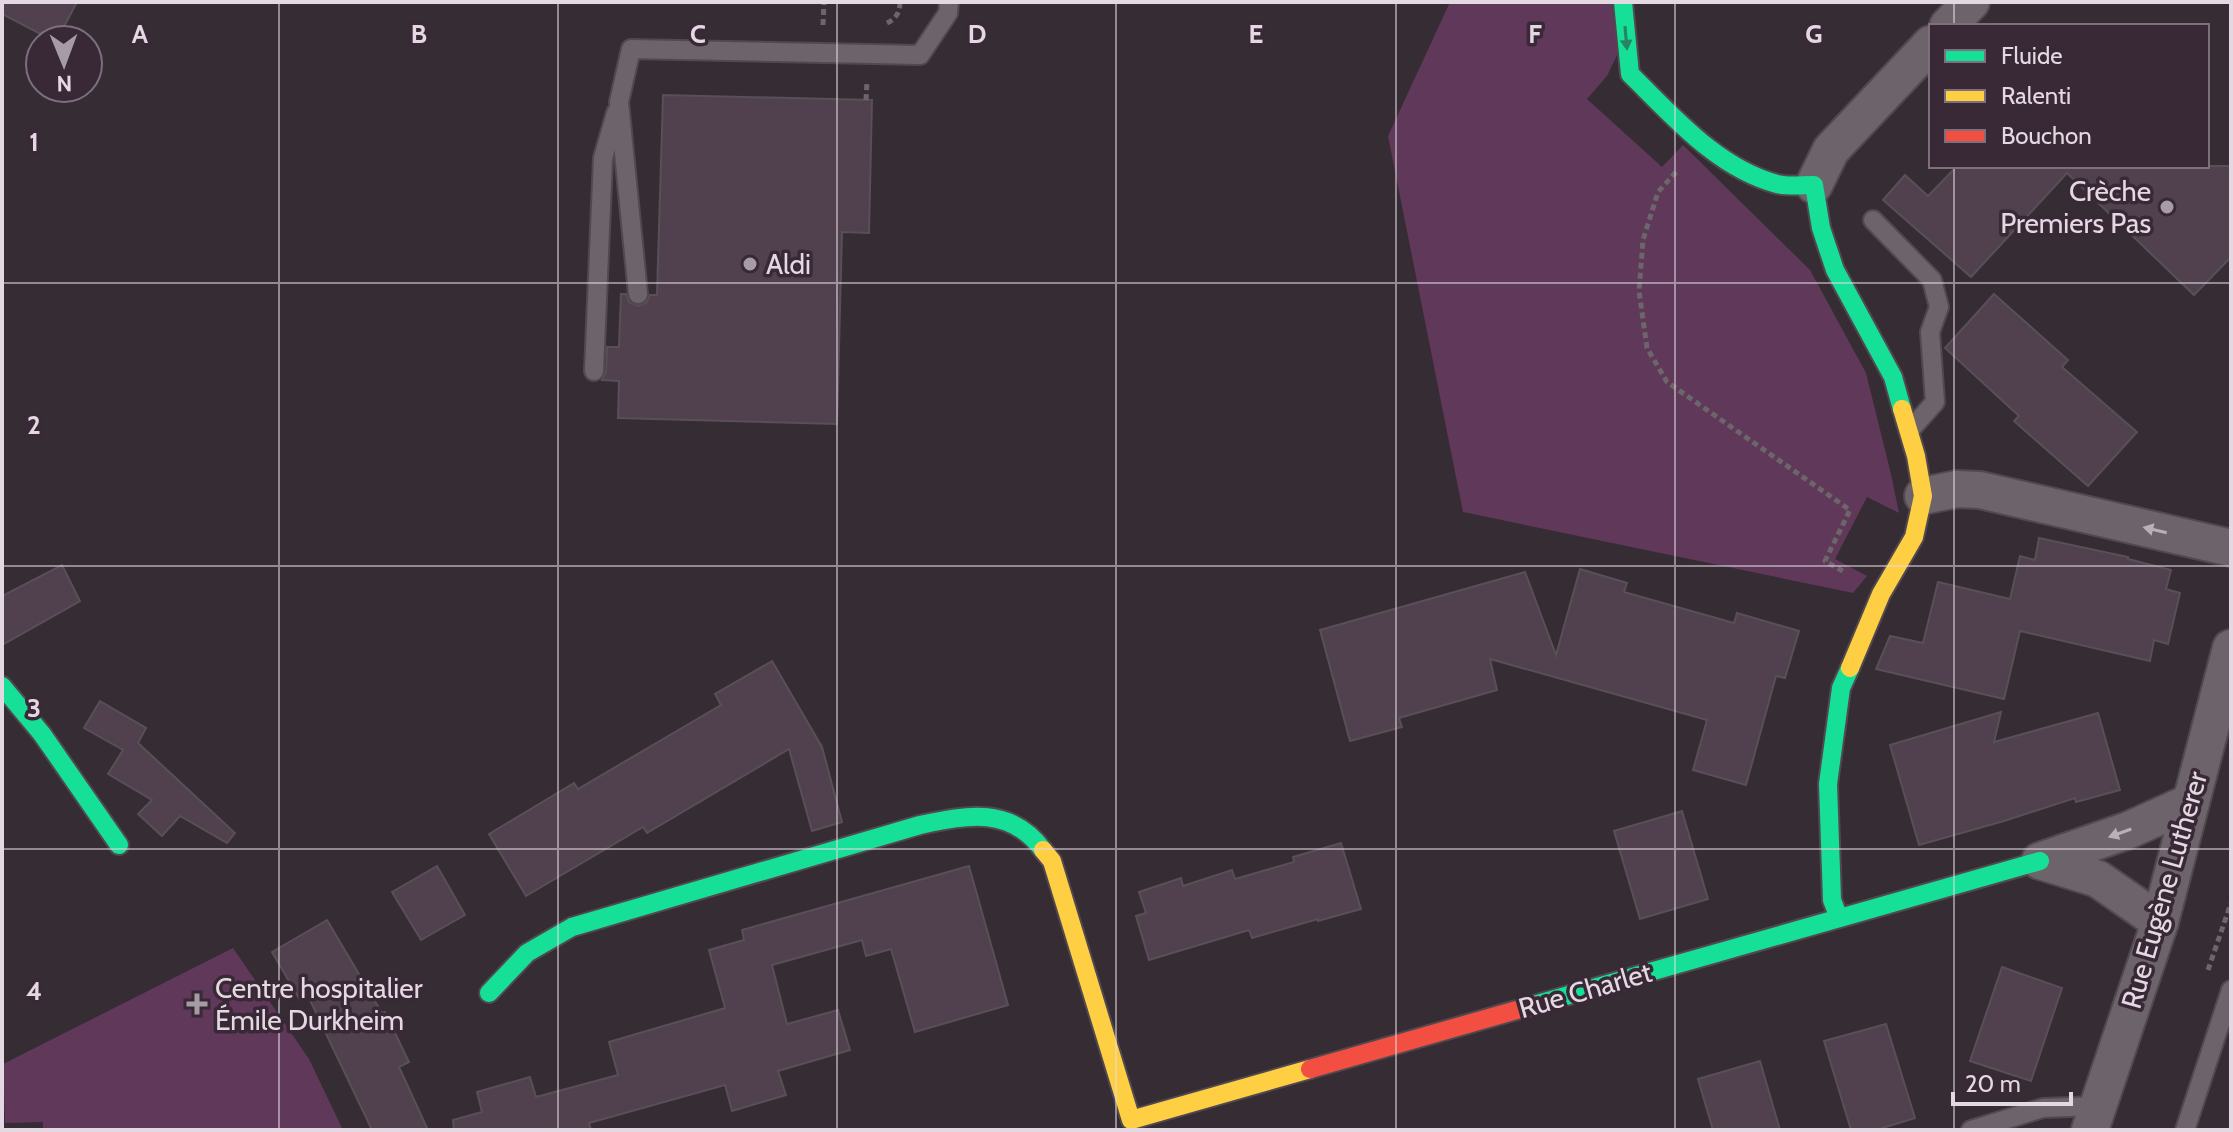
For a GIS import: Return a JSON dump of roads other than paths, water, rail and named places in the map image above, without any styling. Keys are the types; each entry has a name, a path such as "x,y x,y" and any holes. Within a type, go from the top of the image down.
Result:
{"street":[{"path":"1623,2 1630,74 1704,143 1741,169 1779,185 1814,185"},
{"path":"1950,24 1971,2"},
{"path":"1839,918 1832,900 1828,784 1841,688 1881,594 1914,537 1923,496 1916,456 1893,377 1835,270 1821,228 1814,185 1831,150 1929,46"},
{"path":"1923,496 1957,489 1980,490 2231,548"},
{"name":"Rue Eugène Lutherer","path":"2094,1118 2160,922 2231,648"},
{"path":"2,686 42,734 119,845"},
{"name":"Rue Charlet","path":"1137,1124 2040,861 2129,830 2191,802"},
{"path":"489,993 527,953 572,927 920,825 959,817 1001,819 1027,831 1052,861 1137,1124"},
{"path":"2040,861 2098,879 2160,922"}],"lane":[{"path":"594,371 603,158 631,49 920,55 948,13 949,2"},
{"path":"619,102 638,294"},
{"path":"1873,220 1932,280 1939,307 1930,332 1935,402 1909,432"},
{"path":"2185,1130 2231,990"},
{"path":"1971,1130 2043,1108 2094,1118"}],"place":[{"name":"Crèche Premiers Pas","path":"2167,207"},
{"name":"Aldi","path":"750,264"},
{"name":"Centre hospitalier Émile Durkheim","path":"197,1004"}]}
